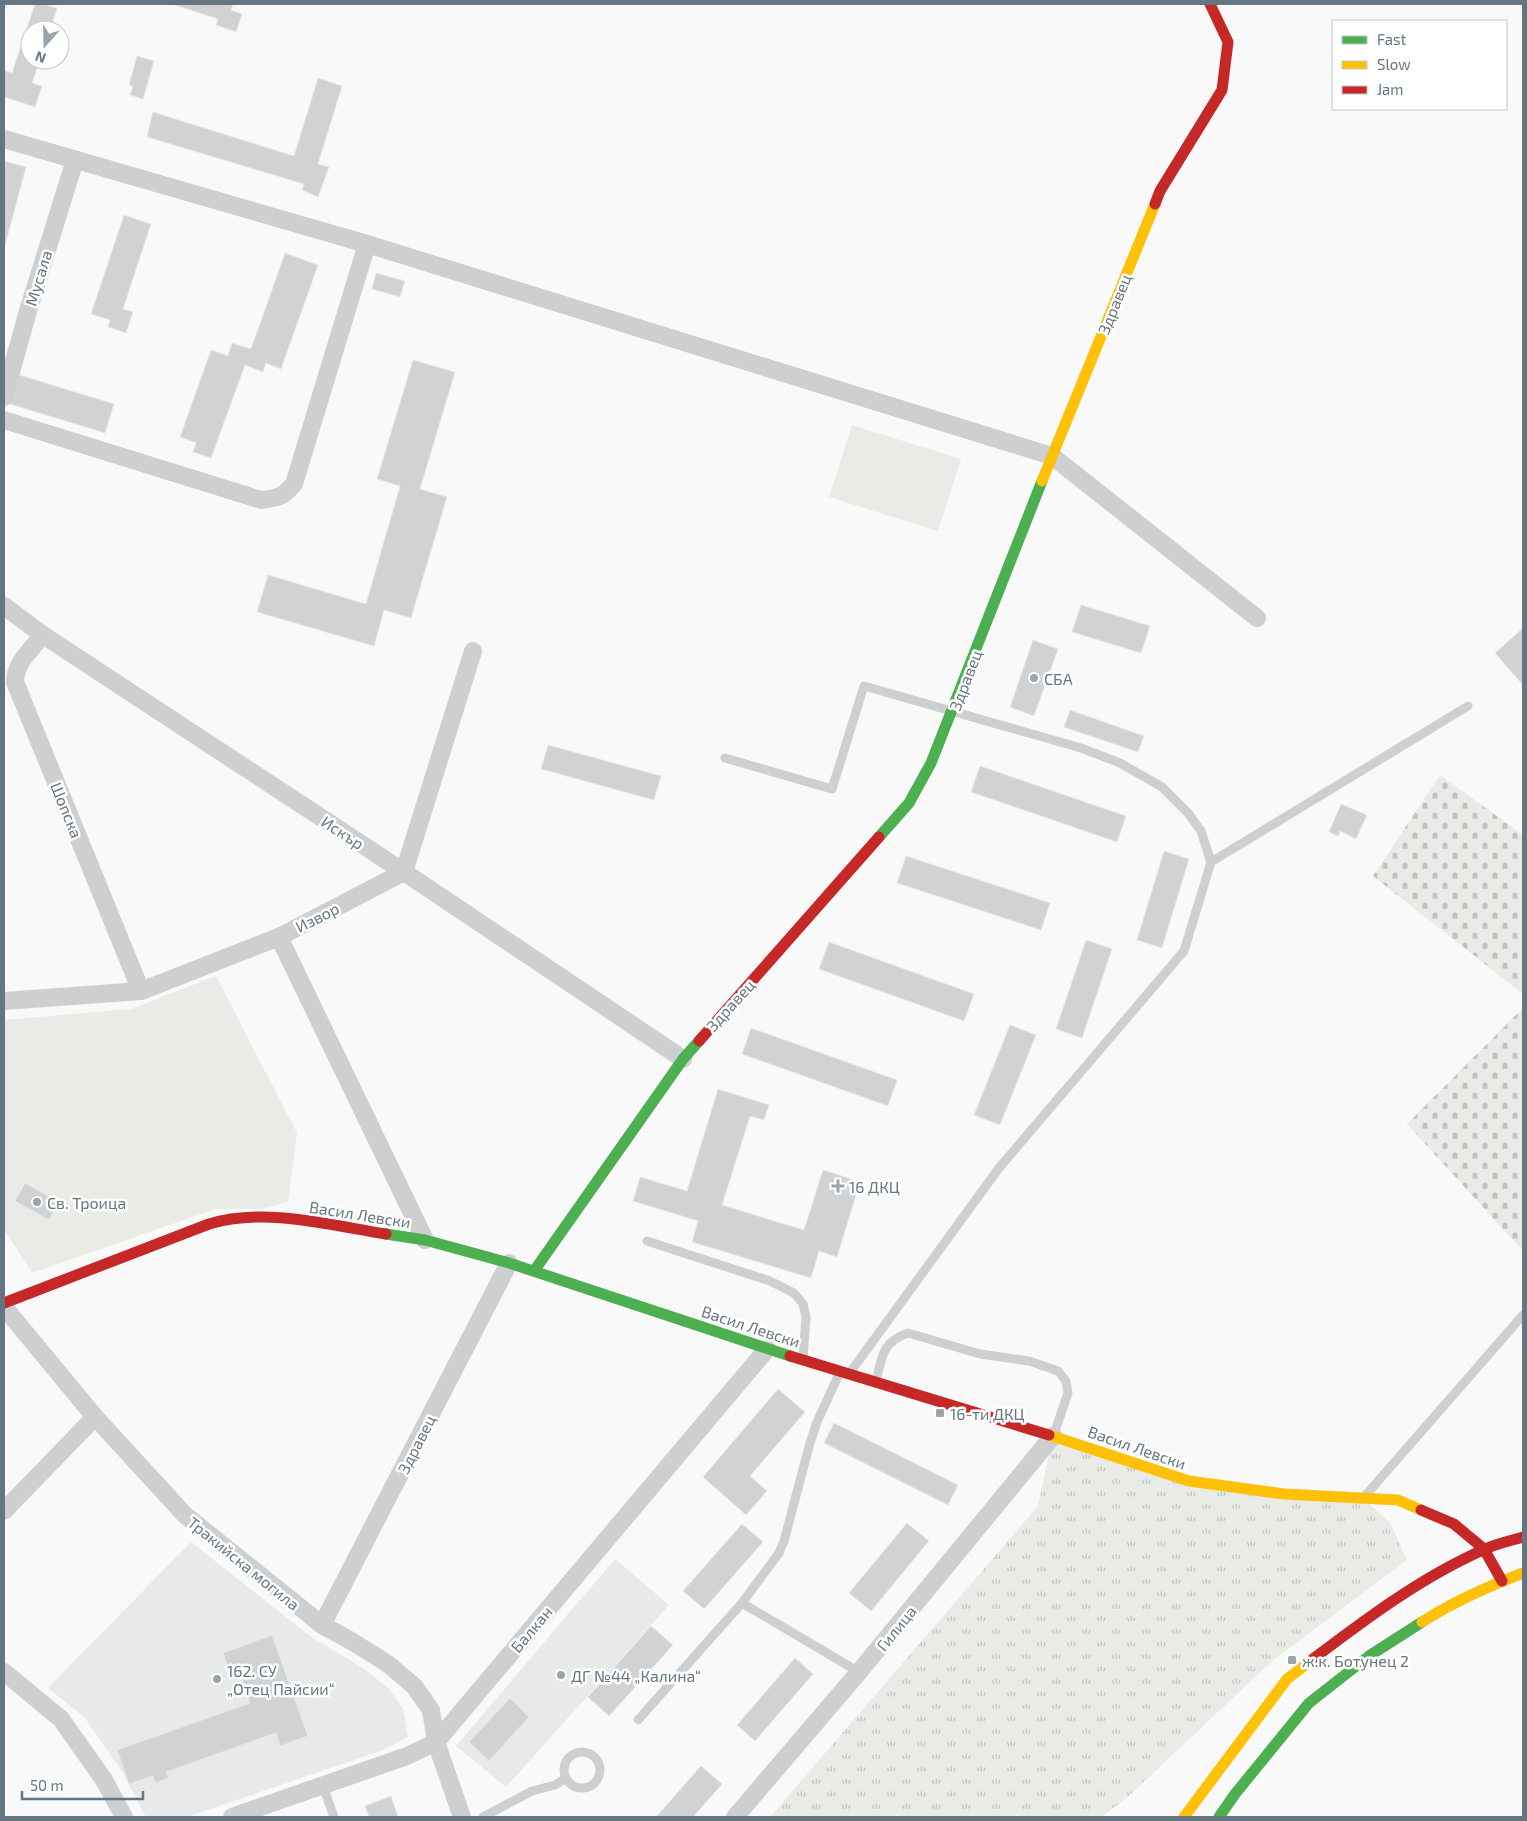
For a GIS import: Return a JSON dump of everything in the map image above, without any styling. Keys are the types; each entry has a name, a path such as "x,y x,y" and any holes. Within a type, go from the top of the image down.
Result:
{"street":[{"name":"Здравец","path":"534,1271 683,1059 909,803 931,763 1052,456 1160,191 1222,90 1228,42 1210,4"},
{"path":"4,139 367,244 1052,456 1257,618"},
{"name":"Мусала","path":"4,397 28,310 76,160"},
{"path":"4,420 262,500 285,494 294,484 367,244"},
{"name":"Искър","path":"4,606 43,635 404,872 683,1059"},
{"name":"Шопска","path":"43,635 19,663 15,673 15,682 141,990"},
{"path":"404,872 473,651"},
{"name":"Извор","path":"4,1001 141,990 279,936 404,872"},
{"path":"279,936 425,1240"},
{"name":"Васил Левски","path":"4,1303 229,1218 282,1218 425,1240 509,1262 767,1349 1053,1436 1189,1482 1284,1494 1398,1500 1454,1524 1484,1549"},
{"name":"Здравец","path":"322,1625 509,1262"},
{"name":"Тракийска могила","path":"4,1307 94,1417 185,1515 322,1625 388,1664 414,1686 431,1710 436,1742 462,1817"},
{"name":"Балкан","path":"232,1817 407,1756 436,1742 767,1349"},
{"path":"4,1511 94,1417"},
{"name":"Гилица","path":"735,1817 860,1672 1053,1436"},
{"path":"1184,1817 1287,1679 1356,1626 1420,1583 1484,1549 1523,1537"},
{"path":"1484,1549 1502,1581"},
{"path":"1219,1817 1234,1794 1309,1703 1369,1656 1434,1614 1502,1581 1523,1573"},
{"path":"4,1672 61,1720 104,1780 124,1817"}],"lane":[{"path":"638,1720 742,1603 779,1553 817,1422 845,1372 998,1168 1184,951 1211,862 1201,831 1188,813 1162,787 1120,763 1081,748 864,686 832,789 725,758"},
{"path":"1211,862 1468,706"},
{"path":"647,1241 770,1282 794,1293 803,1304 806,1317 803,1359"},
{"path":"1363,1498 1523,1315"},
{"path":"876,1382 886,1347 896,1337 908,1332 980,1354 1029,1361 1058,1371 1066,1381 1068,1393 1053,1436"},
{"path":"742,1603 860,1672"},
{"path":"586,1752 594,1757 599,1766 599,1775 595,1782 588,1787 579,1788 571,1784 566,1778 564,1768 567,1758 575,1753 586,1752"},
{"path":"483,1817 532,1791 555,1785 566,1778"},
{"path":"323,1786 334,1817"}],"shaded area":[{"name":"162. СУ „Отец Пайсии“","path":"191,1542 310,1636 366,1670 389,1689 403,1709 408,1737 383,1750 187,1817 146,1817 121,1770 85,1718 48,1688"},
{"name":"ДГ №44 „Калина“","path":"615,1559 669,1605 506,1787 456,1746"}],"green space":[{"path":"852,425 961,459 938,531 829,497"},
{"path":"1440,775 1523,835 1523,994 1373,876"},
{"path":"216,976 297,1133 288,1202 261,1209 215,1209 32,1273 4,1229 4,1020 131,1009"},
{"path":"1523,1008 1523,1251 1407,1124"},
{"path":"1053,1436 1189,1481 1363,1498 1390,1523 1407,1560 1272,1661 1131,1794 1102,1817 770,1817 1038,1506"}],"building":[{"path":"35,4 57,8 53,20 30,20"},
{"path":"172,4 233,4 231,10 242,14 236,32 216,25 218,19"},
{"path":"20,49 20,70 37,70 32,83 42,86 35,107 4,97 4,70 12,73"},
{"path":"137,56 154,61 143,99 130,95 133,86 129,85"},
{"path":"318,78 342,86 318,164 329,167 318,197 302,190 304,184 147,137 153,112 294,156"},
{"path":"4,161 26,167 4,249"},
{"path":"124,215 151,224 123,309 133,312 126,333 108,327 110,320 91,314"},
{"path":"285,253 318,265 281,369 266,363 263,372 245,365 211,458 193,452 196,443 180,437 211,350 228,356 232,343 251,349"},
{"path":"376,273 405,281 400,297 372,289"},
{"path":"413,360 455,372 420,489 447,497 411,618 384,610 374,646 257,612 268,575 366,604 400,486 377,479"},
{"path":"16,374 114,404 105,433 7,403"},
{"path":"1081,605 1150,626 1141,653 1072,632"},
{"path":"1523,628 1523,685 1495,653"},
{"name":"СБА","path":"1033,640 1058,649 1034,716 1010,707"},
{"path":"1070,710 1144,736 1138,752 1064,727"},
{"path":"548,745 661,776 654,800 541,769"},
{"path":"980,766 1126,816 1117,842 971,792"},
{"path":"1341,804 1367,815 1356,839 1340,831 1338,836 1329,832"},
{"path":"1164,851 1189,859 1162,948 1137,940"},
{"path":"906,856 1050,903 1041,930 897,883"},
{"path":"1086,940 1112,949 1082,1038 1056,1029"},
{"path":"829,942 974,994 964,1021 819,969"},
{"path":"1010,1025 1036,1035 1000,1125 974,1115"},
{"path":"751,1028 897,1080 888,1106 742,1054"},
{"name":"16 ДКЦ","path":"718,1089 769,1105 764,1120 750,1116 722,1205 804,1230 823,1170 860,1182 837,1257 819,1251 811,1278 692,1242 698,1221 633,1201 640,1177 687,1191"},
{"name":"Св. Троица","path":"25,1183 59,1202 49,1220 15,1201"},
{"path":"778,1389 805,1412 750,1476 767,1491 746,1515 703,1477"},
{"path":"834,1423 958,1485 948,1505 824,1443"},
{"path":"907,1523 929,1541 871,1611 849,1593"},
{"path":"742,1524 763,1542 704,1609 683,1591"},
{"path":"651,1626 673,1645 609,1716 588,1697"},
{"path":"272,1635 308,1736 280,1746 276,1733 166,1772 169,1778 155,1783 153,1776 129,1784 117,1750 250,1703 240,1673 231,1676 223,1653"},
{"path":"795,1658 813,1674 755,1741 737,1725"},
{"path":"510,1698 529,1717 489,1761 469,1742"},
{"path":"701,1766 722,1784 693,1817 656,1817"},
{"path":"391,1796 398,1817 369,1817 365,1806"}],"traffic: fast":[{"path":"879,837 909,803 931,763 1042,481"},
{"path":"534,1271 683,1059 699,1041"},
{"path":"386,1234 425,1240 509,1263 790,1356"},
{"path":"1219,1817 1235,1794 1309,1703 1369,1656 1422,1622"}],"traffic: slow":[{"path":"1042,481 1155,204"},
{"path":"1049,1435 1189,1481 1284,1494 1398,1500 1421,1510"},
{"path":"1422,1622 1471,1595 1523,1573"},
{"path":"1184,1817 1287,1679 1313,1659"}],"traffic: jam":[{"path":"1155,204 1160,191 1222,90 1228,42 1210,4"},
{"path":"699,1041 879,837"},
{"path":"4,1303 209,1224 230,1219 252,1217 297,1219 386,1234"},
{"path":"790,1356 1049,1435"},
{"path":"1421,1510 1454,1524 1484,1549 1502,1581"},
{"path":"1313,1659 1374,1614 1438,1573 1488,1548 1523,1537"}],"place":[{"name":"СБА","path":"1034,678"},
{"name":"16 ДКЦ","path":"838,1186"},
{"name":"Св. Троица","path":"37,1202"},
{"name":"16-ти ДКЦ","path":"940,1413"},
{"name":"ж.к. Ботунец 2","path":"1292,1660"},
{"name":"ДГ №44 „Калина“","path":"561,1675"},
{"name":"162. СУ „Отец Пайсии“","path":"217,1679"}]}
